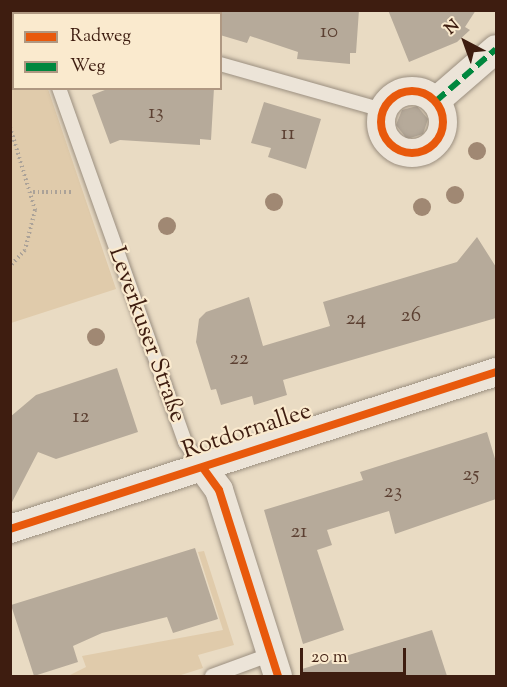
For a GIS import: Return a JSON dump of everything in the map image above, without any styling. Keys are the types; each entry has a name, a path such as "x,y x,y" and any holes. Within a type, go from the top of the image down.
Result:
{"street":[{"path":"436,101 496,49"},
{"path":"407,90 436,101 442,132 417,153 387,142 383,110 407,90"},
{"name":"Rotdornallee","path":"10,529 496,372"},
{"name":"Leverkuser Straße","path":"203,468 219,490 273,666"}],"lane":[{"path":"222,65 383,110"},
{"name":"Leverkuser Straße","path":"60,90 92,189 185,442 203,468"},
{"path":"212,676 273,666"}],"path":[{"path":"10,127 33,192 35,210 25,250 10,266"},
{"path":"33,192 92,189"}],"shaded area":[{"path":"23,10 12,12 12,90 48,90 116,289 11,323 10,11"},
{"path":"204,551 234,645 198,655 203,668 178,676 68,676 86,667 82,656 223,630 198,552"}],"building":[{"path":"192,10 359,10 356,53 350,53 350,64 297,59 298,52 250,36 247,43 222,36 222,12"},
{"path":"388,10 476,10 465,27 470,30 457,42 409,62"},
{"path":"105,90 214,90 211,140 200,139 200,145 120,140 110,144 92,95"},
{"path":"264,102 321,119 306,169 268,157 271,148 251,143"},
{"path":"417,106 428,119 423,134 407,139 396,125 402,110"},
{"path":"477,237 496,267 496,318 283,380 287,395 254,405 252,396 221,405 216,389 211,390 196,342 199,319 206,312 249,297 263,346 330,326 323,302 457,262"},
{"path":"117,368 138,432 56,459 38,452 10,506 10,417 36,395"},
{"path":"487,432 496,462 496,499 395,534 389,511 327,530 332,545 317,550 344,630 303,644 264,510 363,480 360,472"},
{"path":"195,548 218,619 173,633 167,617 102,633 73,646 78,662 34,676 11,605"},
{"path":"432,630 447,676 303,676 302,669"}],"marked path":[{"path":"436,101 496,49"}],"cycle path":[{"path":"406,91 418,91 434,100 441,110 443,122 441,134 434,144 418,153 406,153 395,148 386,139 381,128 381,116 386,105 395,96 406,91"},
{"path":"10,529 496,372"},
{"path":"203,468 219,490 278,676"}]}
